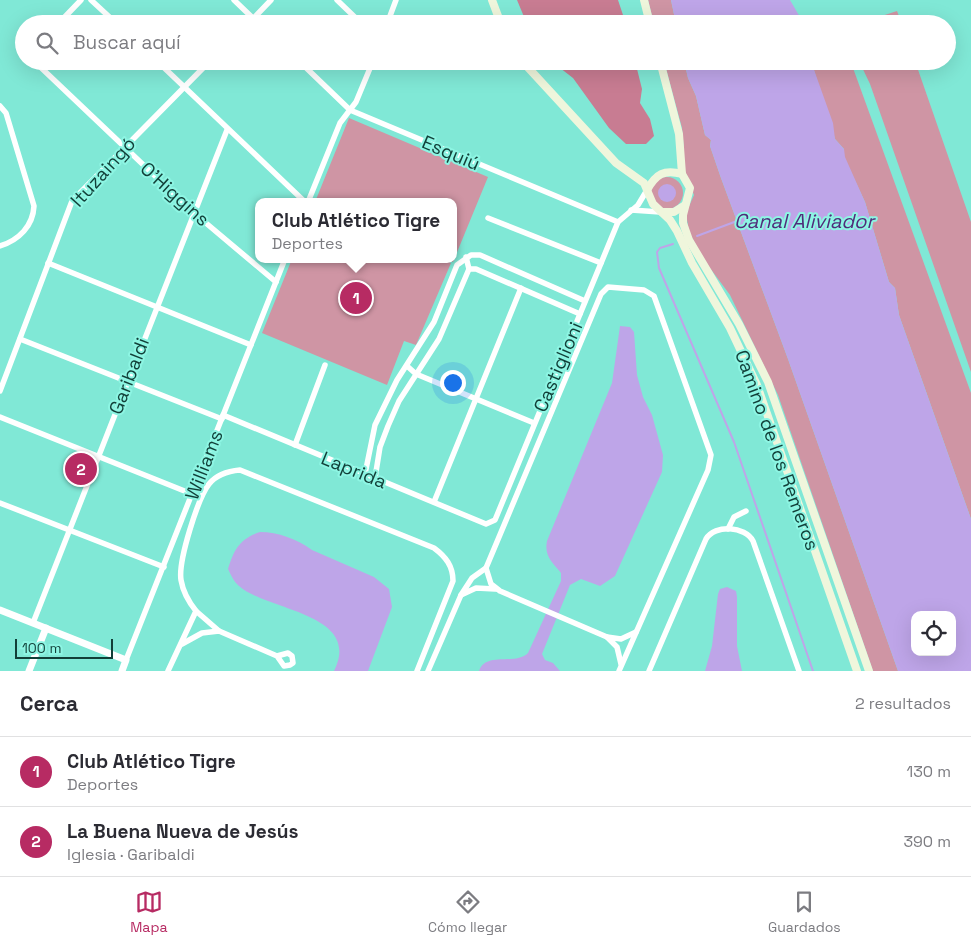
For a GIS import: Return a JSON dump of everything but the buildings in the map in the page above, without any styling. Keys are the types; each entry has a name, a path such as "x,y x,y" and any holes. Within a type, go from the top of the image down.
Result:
{"main road":[{"path":"492,0 498,15"},
{"path":"644,0 648,15"},
{"name":"Camino de los Remeros","path":"530,70 616,163 644,184 653,204 670,220 677,231 688,255 730,328 757,385 857,671"},
{"name":"Camino de los Remeros","path":"662,70 679,134 682,174 690,188 683,223 689,240 739,324 768,382 869,671"},
{"path":"647,190 653,180 661,173 674,172 682,174"},
{"path":"660,212 680,210 688,201"}],"street":[{"path":"67,15 81,0"},
{"path":"92,0 108,15"},
{"path":"234,0 251,15"},
{"path":"257,15 271,0"},
{"path":"337,0 353,15"},
{"path":"390,15 396,0"},
{"name":"O'Higgins","path":"43,70 194,213 276,282"},
{"path":"166,70 227,130 303,198"},
{"name":"Ituzaingó","path":"0,391 72,201 201,70"},
{"name":"Esquiú","path":"308,70 350,110 618,222"},
{"path":"309,198 340,123 356,102 368,70"},
{"path":"0,106 6,113 34,206 32,218 23,233 11,242 0,246"},
{"name":"Garibaldi","path":"33,623 227,130"},
{"name":"Castiglioni","path":"486,524 495,520 618,222 638,204 647,190"},
{"path":"631,210 660,212"},
{"path":"488,218 601,263"},
{"path":"365,474 375,425 386,401 434,322 457,265 466,258 480,255 585,301"},
{"path":"375,478 380,447 388,426 400,401 439,339 469,269 466,258"},
{"name":"Williams","path":"122,671 283,263"},
{"path":"48,264 251,345"},
{"path":"469,269 476,269 580,314"},
{"path":"428,671 461,595 472,578 486,568 604,290 608,287 650,292 654,296 711,455 708,470 619,671"},
{"path":"434,502 521,288"},
{"name":"Laprida","path":"20,338 127,382 295,445 486,524"},
{"path":"295,445 326,365"},
{"path":"407,366 416,374 534,423"},
{"path":"0,417 99,455 192,494"},
{"path":"277,656 219,631 196,611 184,592 181,580 181,558 206,490 210,483 227,472 240,470 248,472 434,548 442,554 453,573 453,581 417,671"},
{"path":"0,503 164,567"},
{"path":"728,530 734,517 746,511"},
{"path":"649,671 706,539 714,530 744,532 753,542 799,671"},
{"path":"486,568 491,584 500,591"},
{"path":"461,595 482,587 500,591 607,637 621,639 636,632"},
{"path":"0,610 126,660"},
{"path":"168,671 196,611"},
{"path":"29,671 46,628"},
{"path":"181,645 202,634 219,631"},
{"path":"607,637 617,647 621,664"}],"shaded area":[{"path":"517,0 618,0 623,15 523,15"},
{"path":"648,0 671,0 674,15 652,15"},
{"path":"897,11 899,15 885,15"},
{"path":"563,70 637,70 642,89 640,103 650,119 654,136 646,144 626,144 609,128 573,78"},
{"path":"666,70 686,70 696,96 705,135 711,140 710,146 721,178 788,359 898,671 873,671 778,395 730,295 704,260 689,232 686,213 694,195 683,166 682,128"},
{"path":"814,70 854,70 971,393 971,519 899,315 895,288 889,282 865,202 844,157 844,149 835,139"},
{"path":"863,70 918,70 971,222 971,372 870,84"},
{"path":"349,118 488,177 457,252 457,198 317,198"},
{"path":"667,177 678,182 683,193 678,204 667,209 656,204 651,193 656,182"},
{"path":"290,263 451,263 416,345 404,341 387,385 262,333"}],"water":[{"path":"671,0 790,0 799,15 674,15"},
{"name":"Canal Aliviador","path":"686,70 814,70 833,123 835,139 844,149 845,157 865,202 889,282 895,288 899,315 971,519 971,671 898,671 788,359 721,178 710,146 711,140 705,135 696,96"},
{"path":"663,184 671,184 676,189 674,200 663,202 658,197 658,189"},
{"path":"620,326 630,327 634,332 637,375 643,397 652,415 663,455 662,472 615,576 600,586 581,579 570,585 542,654 545,660 553,663 560,671 479,671 488,662 522,657 528,653 561,581 561,573 548,555 547,541 612,383"},
{"path":"260,532 274,533 294,539 312,550 374,577 389,589 392,607 368,671 334,671 339,652 335,637 324,625 308,616 252,594 236,583 228,569 233,556 242,542"},
{"path":"727,587 736,591 737,646 742,671 705,671 712,646 718,594 720,589"}],"waterway":[{"path":"697,236 737,221"},
{"path":"673,244 660,248 657,252 659,268 734,442 813,671"}],"place":[{"name":"Club Atlético Tigre","path":"356,298"},
{"name":"La Buena Nueva de Jesús","path":"81,469"}]}
